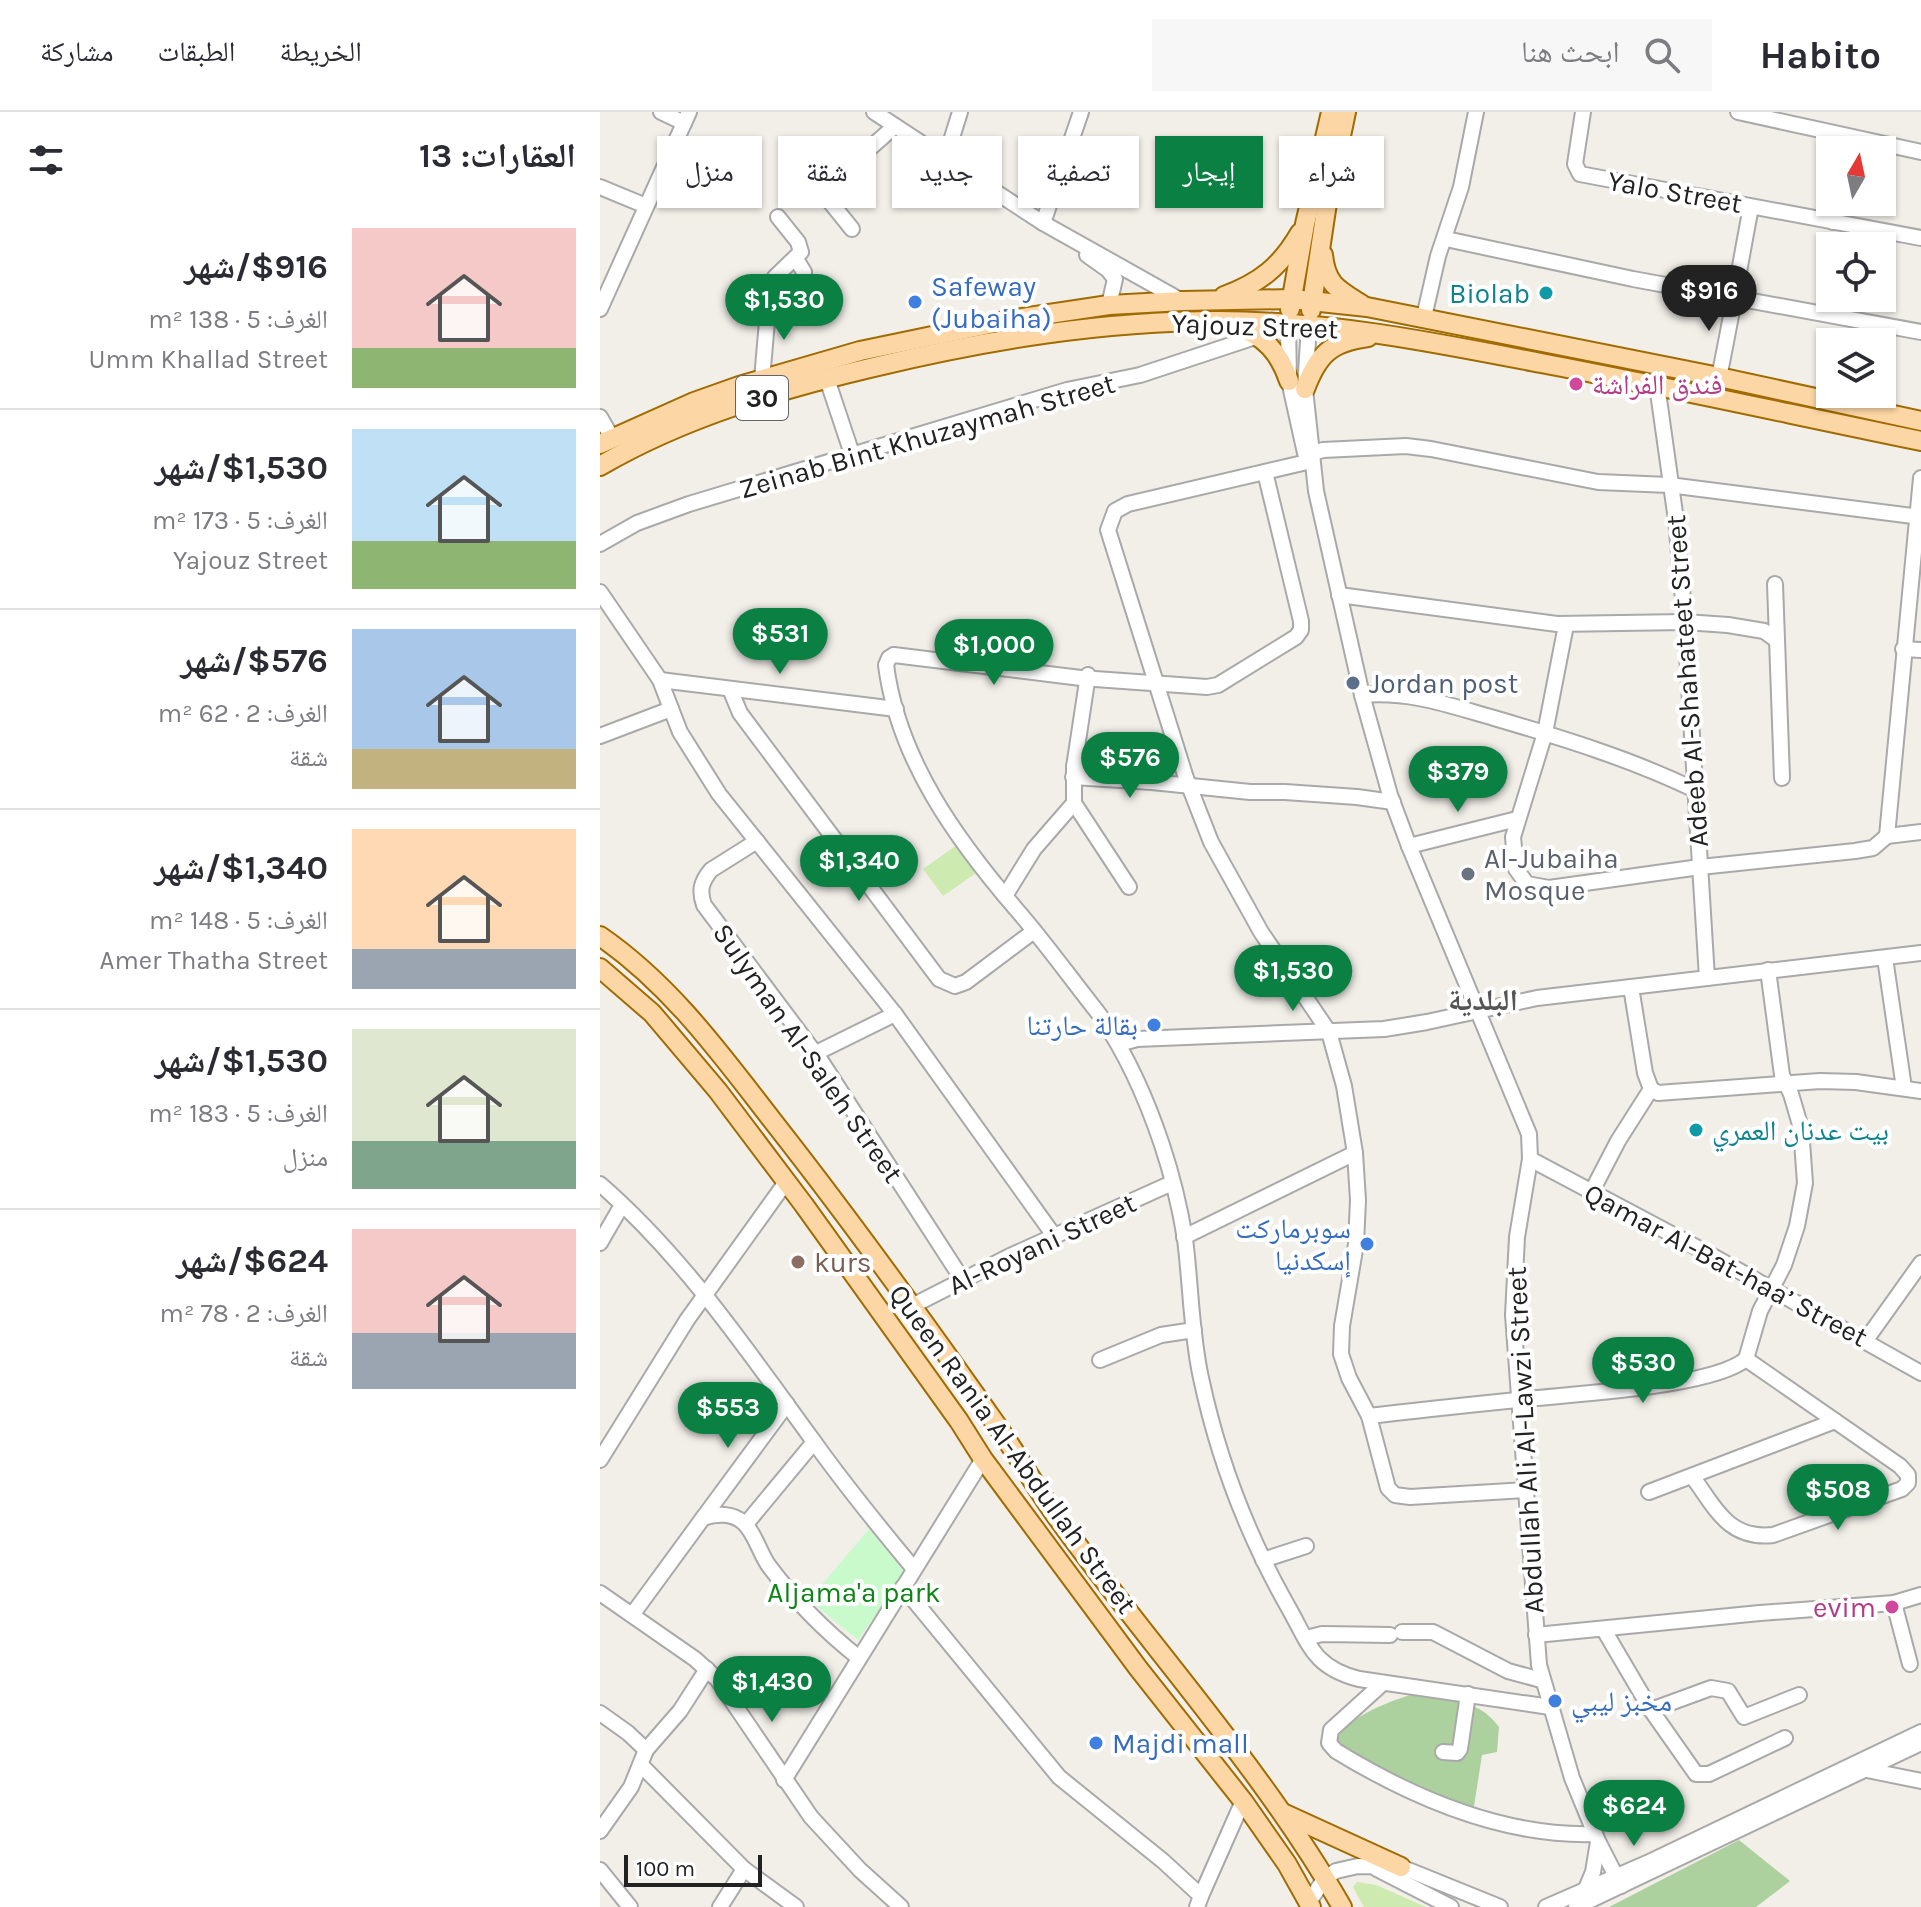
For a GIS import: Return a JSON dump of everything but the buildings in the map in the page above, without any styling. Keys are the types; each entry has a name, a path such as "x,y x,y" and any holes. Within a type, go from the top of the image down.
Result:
{"main road":[{"path":"1288,323 1305,224 1331,112"},
{"path":"1309,325 1321,238 1346,112"},
{"path":"1210,301 1246,287 1271,272 1282,262 1305,224"},
{"path":"1321,238 1325,271 1330,282 1367,307"},
{"name":"Yajouz Street","path":"606,441 694,402 762,379 860,351 948,332 1109,305 1292,299 1424,317 1921,421"},
{"path":"1216,321 1258,336 1282,361 1297,385 1335,346 1363,337 1391,334"},
{"name":"Yajouz Street","path":"600,466 647,439 701,418 827,379 953,348 1113,325 1216,321 1288,323 1391,334 1657,385 1921,441"},
{"name":"Queen Rania Al-Abdullah Street","path":"600,936 652,977 721,1052 830,1194 1001,1432 1058,1519 1285,1814 1342,1907"},
{"name":"Queen Rania Al-Abdullah Street","path":"600,968 652,1013 786,1182 959,1421 983,1459 1138,1668 1243,1801 1287,1864 1310,1905"},
{"path":"1285,1814 1401,1867"},
{"path":"1287,1864 1299,1856 1305,1845"}],"street":[{"path":"600,309 687,118 661,112"},
{"path":"874,112 910,136"},
{"path":"952,136 960,112"},
{"path":"1043,223 1081,112"},
{"path":"1424,317 1438,256 1461,187 1476,112"},
{"name":"Yalo Street","path":"1583,112 1575,164 1580,174 1921,238"},
{"path":"1738,112 1820,136"},
{"path":"852,229 827,198 826,187 895,126"},
{"path":"1896,149 1921,152"},
{"path":"600,187 646,206"},
{"path":"1002,197 1183,301"},
{"path":"1719,377 1751,207"},
{"path":"1833,222 1834,216"},
{"path":"762,379 770,287 775,277 796,259 801,247 778,217"},
{"path":"1065,233 1069,243 1108,270 1115,279 1109,305"},
{"path":"1446,239 1633,279 1921,332"},
{"path":"771,297 784,297 803,282 804,272 796,259"},
{"name":"Abdullah Ali Al-Lawzi Street","path":"1288,323 1316,491 1362,695 1393,802 1529,1132 1530,1159 1517,1237 1513,1315 1541,1680 1572,1778 1596,1838 1619,1881"},
{"name":"Abdullah Ali Al-Lawzi Street","path":"1297,385 1309,325"},
{"name":"Zeinab Bint Khuzaymah Street","path":"600,544 637,523 663,513 1067,390 1140,375 1258,336"},
{"path":"827,379 853,457"},
{"name":"Adeeb Al-Shahateet Street","path":"1657,385 1676,520 1685,622 1707,978"},
{"path":"600,417 606,441"},
{"path":"1527,1490 1410,1497 1395,1495 1388,1488 1369,1416 1349,1378 1341,1354 1343,1318 1356,1244 1355,1153 1344,1086 1329,1032 1234,888 1211,842 1188,783 1110,537 1111,517 1128,504 1265,472 1310,458 1323,450 1406,446 1472,455 1598,482 1669,485 1920,517"},
{"path":"1265,472 1301,621 1299,634 1254,665 1213,686 1091,677 894,655 886,665 896,709 907,741 937,803 963,844 1099,1014 1119,1044 1162,1145 1172,1183 1184,1237 1201,1378 1230,1484 1263,1560 1317,1657 1329,1668 1346,1676 1550,1707"},
{"path":"1887,836 1903,649 1920,517 1921,478"},
{"path":"1775,584 1782,778"},
{"path":"600,592 660,680 680,732 704,771 895,1014 1055,1237"},
{"path":"1339,595 1566,625 1685,622 1764,631 1775,639"},
{"path":"1566,625 1545,733 1517,819 1513,851 1516,869 1527,884 1562,887 1700,867 1873,848 1887,836 1921,832"},
{"path":"1903,649 1921,650"},
{"path":"1091,677 1074,772 1074,803 1129,887"},
{"path":"660,680 896,709"},
{"path":"730,689 740,713 939,979 955,986 966,982 1034,931"},
{"path":"1362,695 1389,693 1415,696 1545,733 1656,771 1695,790"},
{"path":"600,736 671,709"},
{"path":"1074,772 1271,787 1285,792 1393,802"},
{"path":"1005,896 1034,849 1074,803"},
{"path":"1409,846 1517,819"},
{"name":"Sulyman Al-Saleh Street","path":"757,841 711,870 701,886 704,905 814,1054 962,1279"},
{"path":"1119,1044 1137,1039 1384,1029 1537,998 1921,953"},
{"path":"1885,958 1904,1088"},
{"path":"1369,1416 1591,1393 1726,1372 1746,1359 1760,1311 1784,1265 1801,1215 1805,1183 1801,1128 1782,1075 1768,970"},
{"path":"1631,987 1645,1073 1651,1089 1658,1093 1786,1083 1856,1082 1921,1091"},
{"path":"814,1054 895,1014"},
{"path":"1591,1193 1618,1141 1651,1089"},
{"path":"1184,1237 1355,1153"},
{"name":"Qamar Al-Bat-haa’ Street","path":"1530,1159 1866,1340 1921,1373"},
{"path":"600,1460 668,1349 786,1182"},
{"name":"Al-Royani Street","path":"912,1306 962,1279 1172,1183"},
{"path":"600,1184 667,1251 705,1297 863,1508 914,1569"},
{"path":"600,1243 622,1205"},
{"path":"1866,1340 1921,1263"},
{"path":"1100,1360 1161,1335 1194,1330"},
{"path":"1692,1476 1730,1526 1759,1537 1773,1535 1907,1485 1909,1478 1900,1466 1746,1359"},
{"path":"632,1615 787,1404"},
{"path":"1649,1492 1835,1421"},
{"path":"746,1524 814,1442"},
{"path":"784,1780 983,1459"},
{"path":"703,1518 725,1514 746,1524 759,1552 786,1589 859,1658"},
{"path":"1263,1560 1306,1546"},
{"path":"903,1587 1059,1777 1163,1861 1199,1902 1243,1801"},
{"path":"600,1593 707,1669 726,1690 811,1817 880,1890 901,1907"},
{"path":"1536,1635 1894,1603 1921,1595"},
{"path":"1894,1603 1910,1664"},
{"path":"1604,1630 1651,1710 1693,1770 1700,1775 1785,1738"},
{"path":"1306,1638 1328,1633 1433,1632 1508,1671 1541,1680"},
{"path":"600,1831 631,1787 646,1750 680,1711 707,1669"},
{"path":"1383,1683 1331,1730 1329,1743 1336,1751 1457,1811 1535,1830 1596,1838 1593,1872 1585,1891"},
{"path":"1651,1710 1714,1688 1728,1691 1740,1714 1747,1716 1799,1695"},
{"path":"1443,1752 1452,1754 1460,1749 1468,1694"},
{"path":"600,1713 646,1750"},
{"path":"1576,1907 1619,1881 1921,1732"},
{"path":"1546,1907 1619,1881 1921,1743"},
{"path":"1896,1755 1915,1779"},
{"path":"641,1765 744,1869 796,1907"},
{"path":"1866,1770 1915,1779"},
{"path":"1371,1866 1451,1907"},
{"path":"1310,1905 1325,1878 1350,1867 1371,1866 1401,1867 1495,1906"},
{"path":"720,1907 744,1869"},
{"path":"600,1870 630,1907"}],"green space":[{"path":"957,845 976,873 943,896 923,869"},
{"name":"Aljama'a park","path":"869,1529 905,1573 858,1640 809,1600"},
{"path":"1410,1695 1471,1705 1491,1717 1499,1727 1497,1752 1482,1755 1473,1813 1443,1803 1335,1746 1338,1737 1354,1720 1377,1707"},
{"path":"1739,1840 1790,1881 1756,1907 1609,1907"},
{"path":"1357,1882 1376,1885 1426,1907 1364,1907 1353,1887"}],"place":[{"name":"Biolab","path":"1546,293"},
{"name":"Safeway (Jubaiha)","path":"915,302"},
{"name":"فندق الفراشة","path":"1576,384"},
{"name":"Jordan post","path":"1353,683"},
{"name":"Al-Jubaiha Mosque","path":"1468,874"},
{"name":"بقالة حارتنا","path":"1154,1025"},
{"name":"بيت عدنان العمري","path":"1696,1130"},
{"name":"سوبرماركت إسكدنيا","path":"1367,1244"},
{"name":"kurs","path":"798,1262"},
{"name":"evim","path":"1892,1607"},
{"name":"مخبز ليبي","path":"1555,1701"},
{"name":"Majdi mall","path":"1096,1743"}],"district":[{"name":"البلدية","path":"1483,1000"}]}
